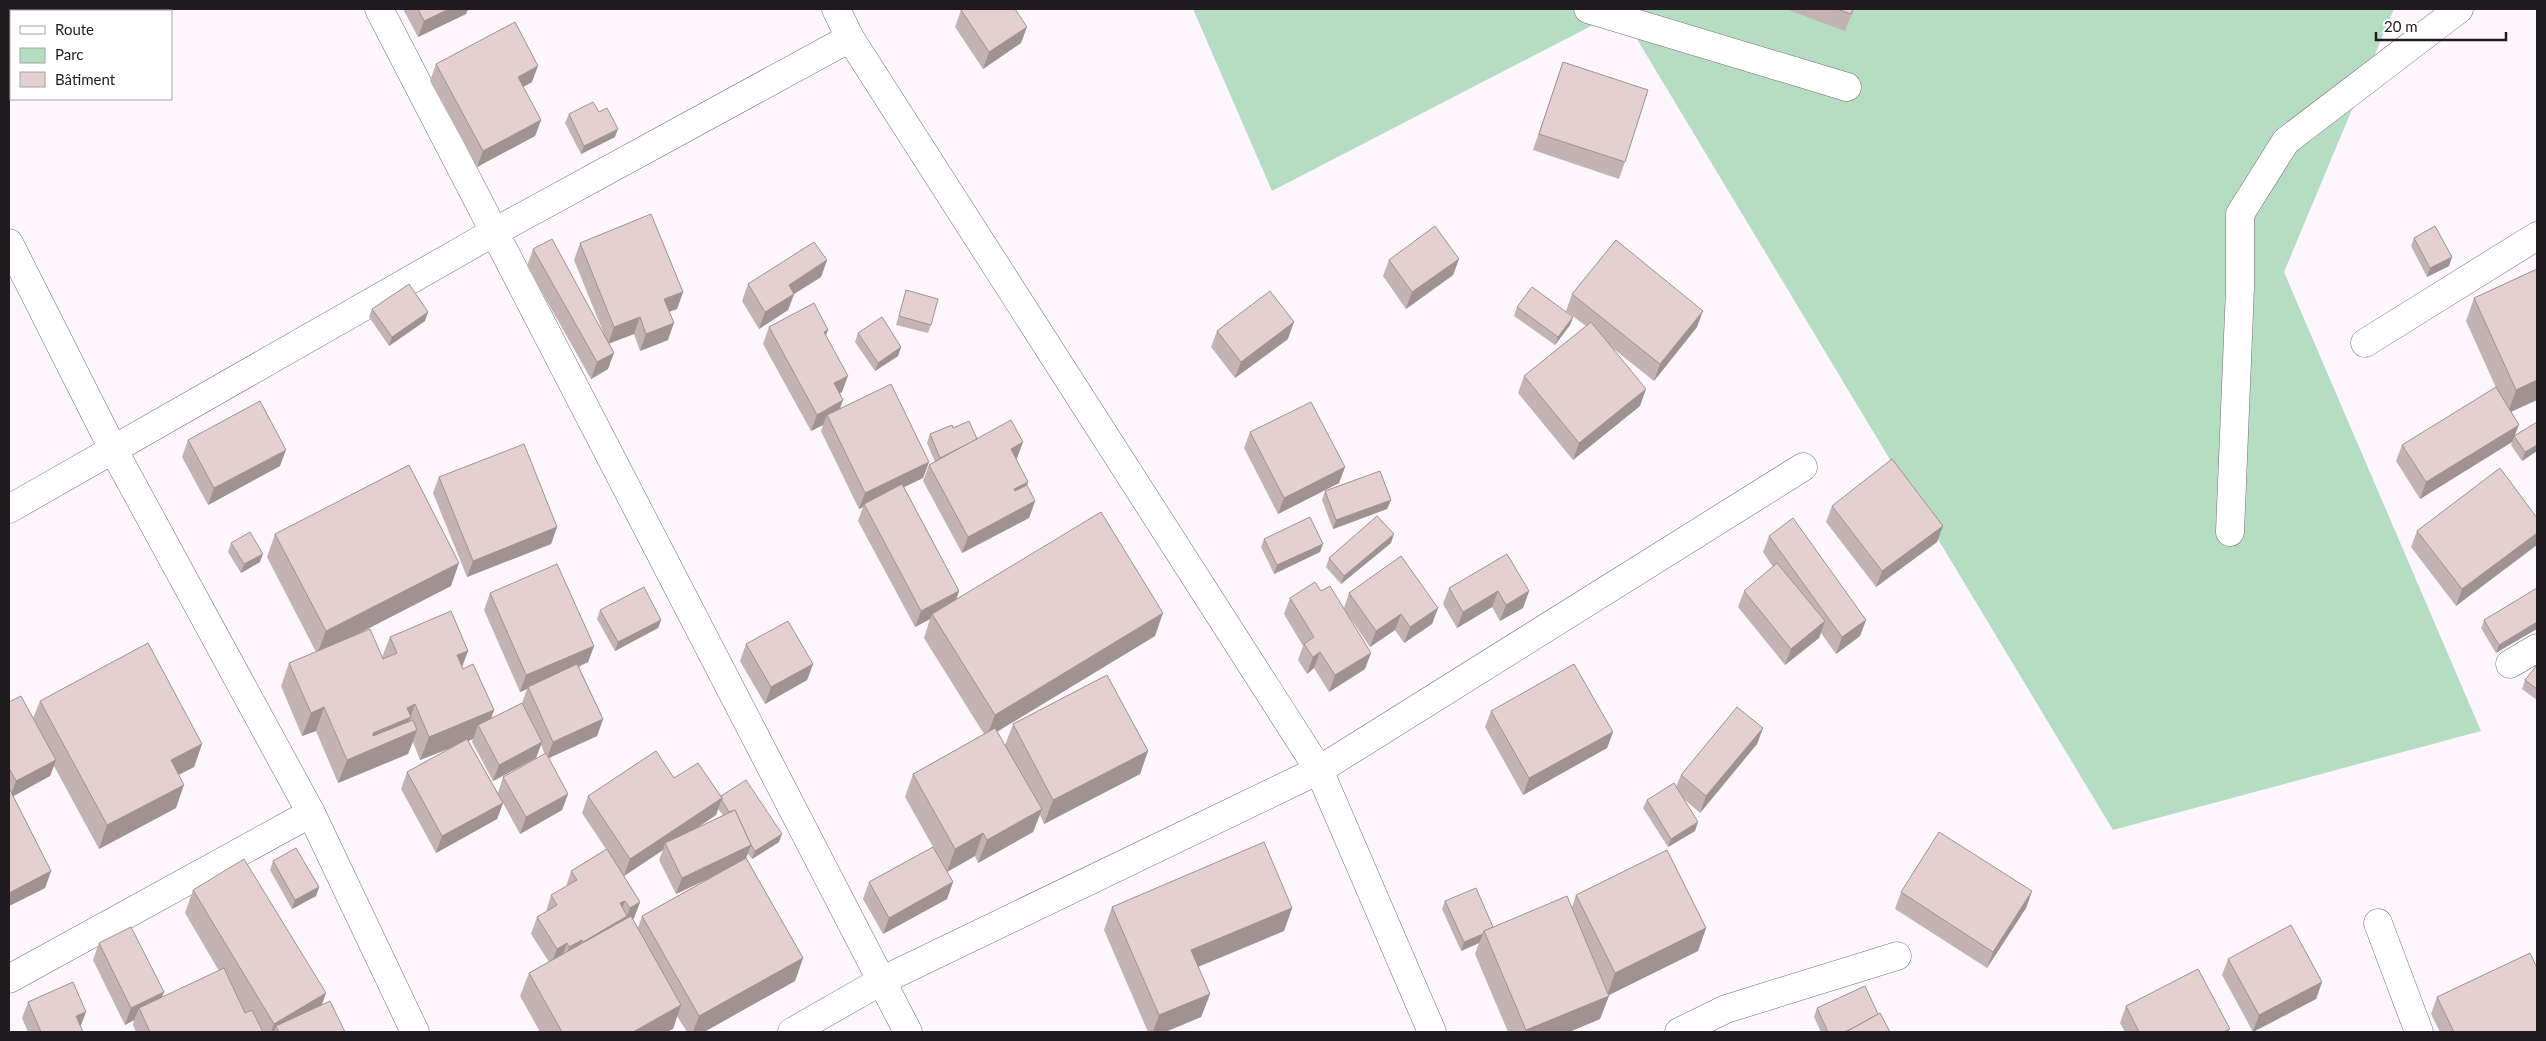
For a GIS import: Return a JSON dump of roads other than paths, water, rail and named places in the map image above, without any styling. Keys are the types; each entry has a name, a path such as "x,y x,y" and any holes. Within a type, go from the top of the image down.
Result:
{"street":[{"path":"379,9 908,1032"},
{"path":"836,9 850,38 1319,770 1432,1032"},
{"path":"1588,9 1847,87"},
{"path":"2230,532 2240,288 2240,214 2286,140 2459,9"},
{"path":"9,509 496,232 850,38"},
{"path":"2365,343 2537,236"},
{"path":"9,243 114,451 312,813 415,1032"},
{"path":"792,1032 881,981 1319,770 1803,467"},
{"path":"2510,664 2537,648"},
{"path":"9,979 312,813"},
{"path":"2378,923 2419,1032"},
{"path":"1679,1032 1726,1009 1897,956"}]}
